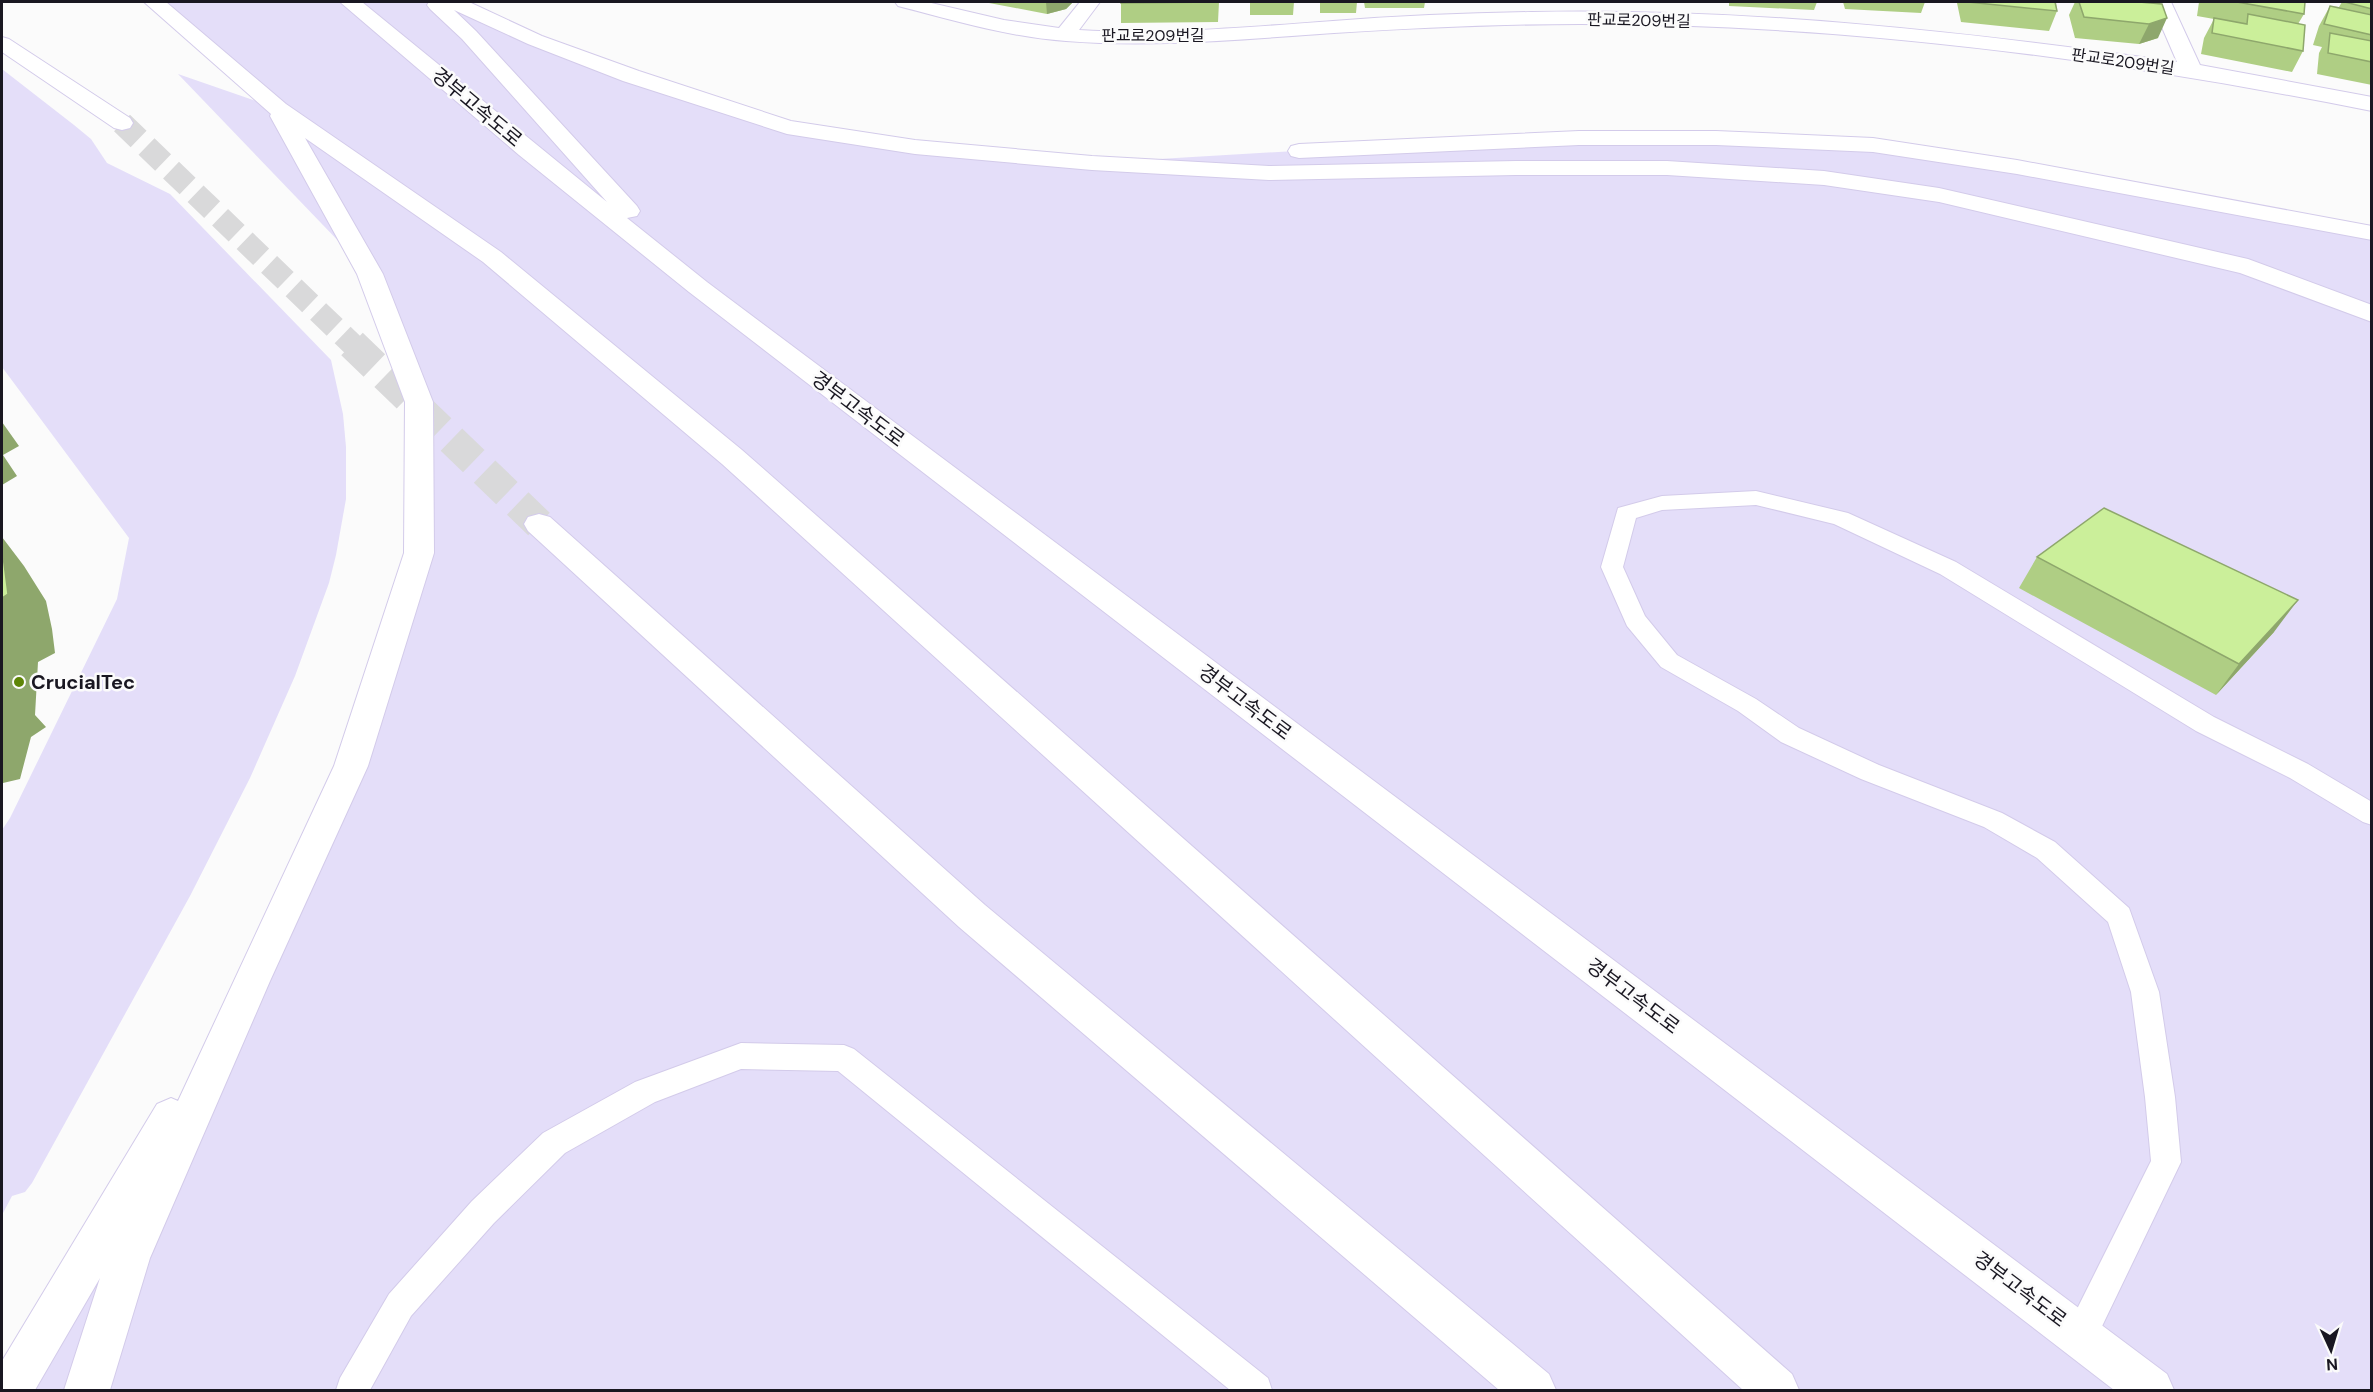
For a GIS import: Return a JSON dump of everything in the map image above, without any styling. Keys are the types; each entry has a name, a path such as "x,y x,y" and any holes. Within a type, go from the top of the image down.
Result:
{"main road":[{"path":"154,2 278,109 492,257 732,457 1776,1390"},
{"name":"경부고속도로","path":"350,2 527,150 698,288 2151,1390"},
{"path":"433,2 469,35 698,288"},
{"path":"453,2 546,44 631,76 787,128 915,147 1092,163 1269,173 1504,168 1667,168 1824,178 1939,195 2248,267 2372,314"},
{"name":"판교로209번길","path":"905,2 999,25 1064,35 1173,37 1452,20 1624,18 1760,24 1879,33 2038,50 2191,70 2372,104"},
{"path":"1064,35 1090,2"},
{"path":"2161,2 2191,70"},
{"path":"2,43 122,123"},
{"path":"87,1390 129,1257 251,981 351,766 419,553 419,402 370,274 278,109"},
{"path":"1092,163 1379,146 1579,138 1716,138 1873,145 2017,167 2372,233"},
{"path":"539,524 972,916 1533,1390"},
{"path":"10,1390 251,981"}],"lane":[{"path":"2080,1335 2166,1162 2160,1097 2145,992 2119,916 2046,850 1993,820 1870,772 1790,735 1747,705 1669,661 1635,620 1612,567 1626,513 1662,503 1756,498 1840,518 1948,568 2205,724 2299,771 2372,815"},
{"path":"352,1390 400,1305 483,1212 554,1143 645,1092 741,1056 844,1058 1256,1390"}],"shaded area":[{"path":"160,2 454,2 535,40 787,127 1092,163 1379,146 1579,138 1873,145 2371,233 2371,1390 7,1390 251,981 419,553 419,402 370,274 178,74 276,108"},
{"path":"2,69 91,139 107,163 170,194 331,360 343,414 346,447 346,499 329,583 295,676 250,778 190,896 32,1183 25,1192 12,1196 2,1215 2,830 10,818 117,599 129,538 2,367"}],"building":[{"path":"1121,2 1219,2 1121,3"},
{"path":"1968,2 2055,2 2057,11"},
{"path":"2079,2 2162,4 2167,18 2149,24 2084,17"},
{"path":"2237,2 2305,2 2304,14"},
{"path":"2345,2 2372,2 2372,9"},
{"path":"2330,6 2372,15 2372,35 2324,24"},
{"path":"2248,14 2305,25 2303,51 2212,33 2214,18 2247,24"},
{"path":"2330,33 2372,41 2372,62 2328,53"},
{"path":"2104,508 2298,600 2239,664 2037,557"},
{"path":"2,549 8,594 2,598"}],"tunnel":[{"path":"122,123 353,345"},
{"path":"352,344 539,524"}],"place":[{"name":"CrucialTec","path":"19,682"}]}
